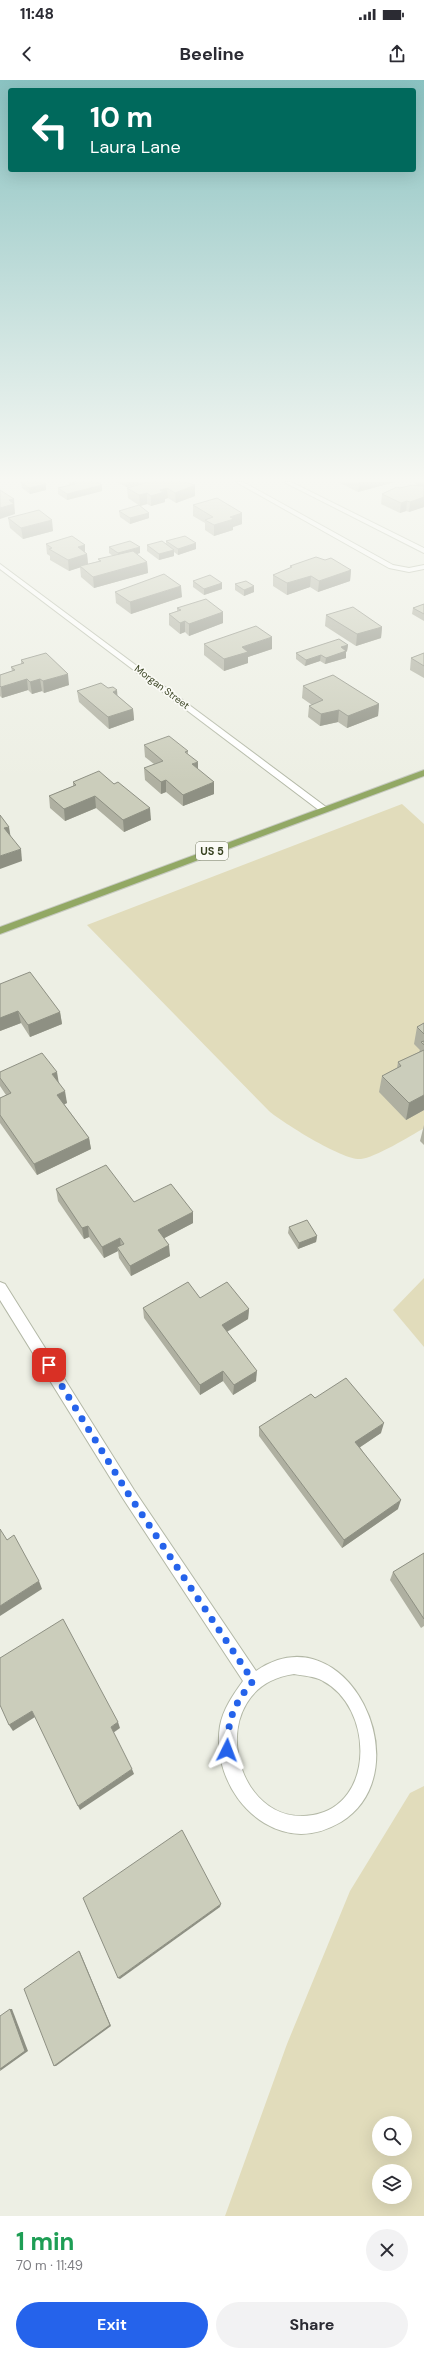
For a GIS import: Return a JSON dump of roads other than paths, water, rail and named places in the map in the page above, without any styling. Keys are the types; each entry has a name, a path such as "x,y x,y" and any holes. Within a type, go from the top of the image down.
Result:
{"main road":[{"name":"US 5","path":"0,930 424,773"}],"street":[{"name":"Morgan Street","path":"21,582 324,809"},
{"path":"0,1288 129,1495 253,1681"},
{"path":"294,1666 316,1670 338,1681 355,1699 366,1722 370,1748 367,1774 356,1797 338,1814 315,1824 291,1825 267,1816 247,1799 233,1776 228,1756 228,1724 237,1700 253,1681 272,1670 294,1666"}]}
